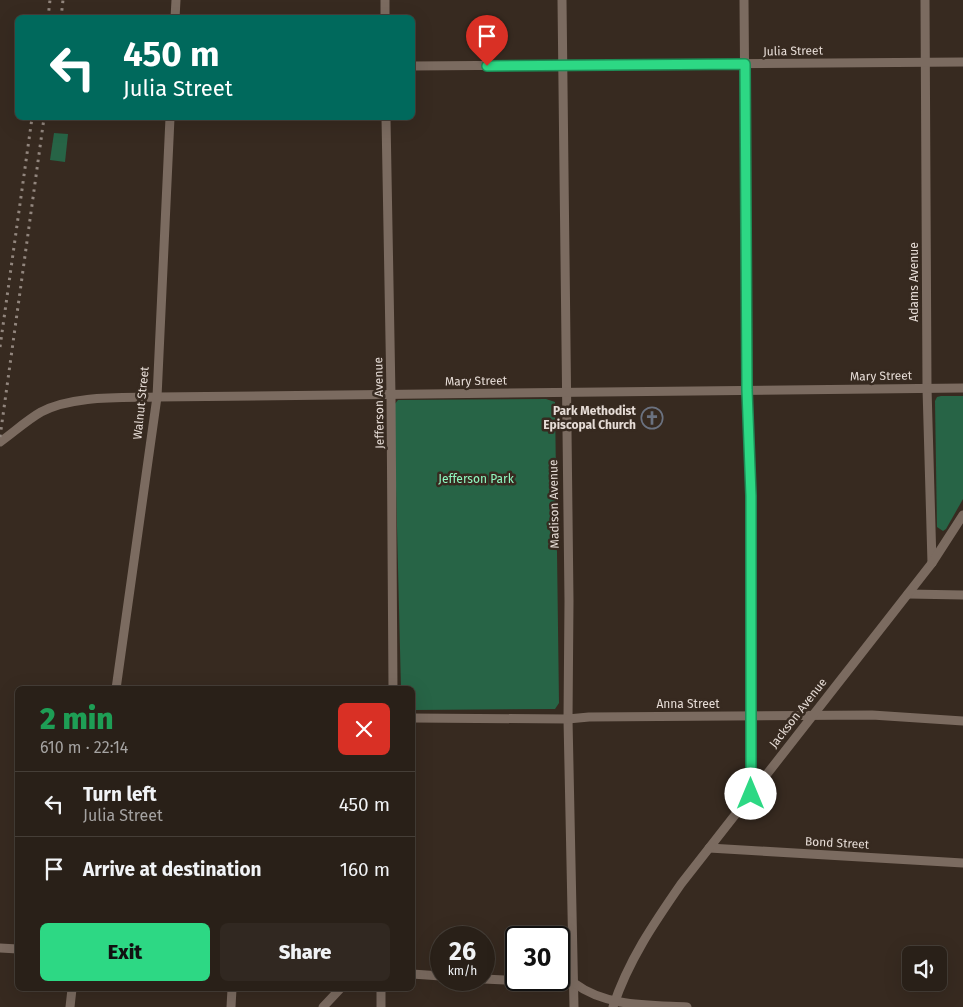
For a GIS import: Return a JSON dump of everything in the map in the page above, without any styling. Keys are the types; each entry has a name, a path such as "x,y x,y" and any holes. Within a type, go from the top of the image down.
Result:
{"street":[{"path":"175,15 176,0"},
{"path":"385,0 385,15"},
{"name":"Madison Avenue","path":"562,0 568,719 574,1007"},
{"path":"744,0 747,390 751,496 751,794"},
{"name":"Adams Avenue","path":"925,0 927,388 932,563"},
{"name":"Julia Street","path":"415,66 963,62"},
{"name":"Walnut Street","path":"116,686 156,396 170,120"},
{"name":"Jefferson Avenue","path":"386,120 392,395 393,686"},
{"name":"Mary Street","path":"0,442 42,412 90,399 156,396 963,388"},
{"name":"Jackson Avenue","path":"614,1004 643,939 681,884 932,563 963,515"},
{"path":"908,594 963,595"},
{"name":"Anna Street","path":"415,718 568,719 589,717 872,715 963,721"},
{"name":"Bond Street","path":"709,848 963,863"},
{"path":"0,948 15,949"},
{"path":"415,974 430,975"},
{"path":"495,979 574,983 580,988 614,1004 687,1007"},
{"path":"70,1007 72,991"},
{"path":"231,1007 232,991"},
{"path":"323,1007 338,991"},
{"path":"381,991 381,1007"}],"green space":[{"path":"54,133 68,134 65,162 50,160"},
{"path":"963,396 963,499 943,531 937,527 935,401 937,397"},
{"name":"Jefferson Park","path":"546,399 555,402 559,703 555,709 415,710 415,686 401,686 394,405 398,400"}],"railway":[{"path":"48,15 50,0"},
{"path":"61,15 63,0"},
{"path":"0,347 32,120"},
{"path":"0,437 44,120"}],"place":[{"name":"Park Methodist Episcopal Church","path":"652,418"}],"route":[{"path":"487,66 745,64 747,390 751,496 751,794"}]}
